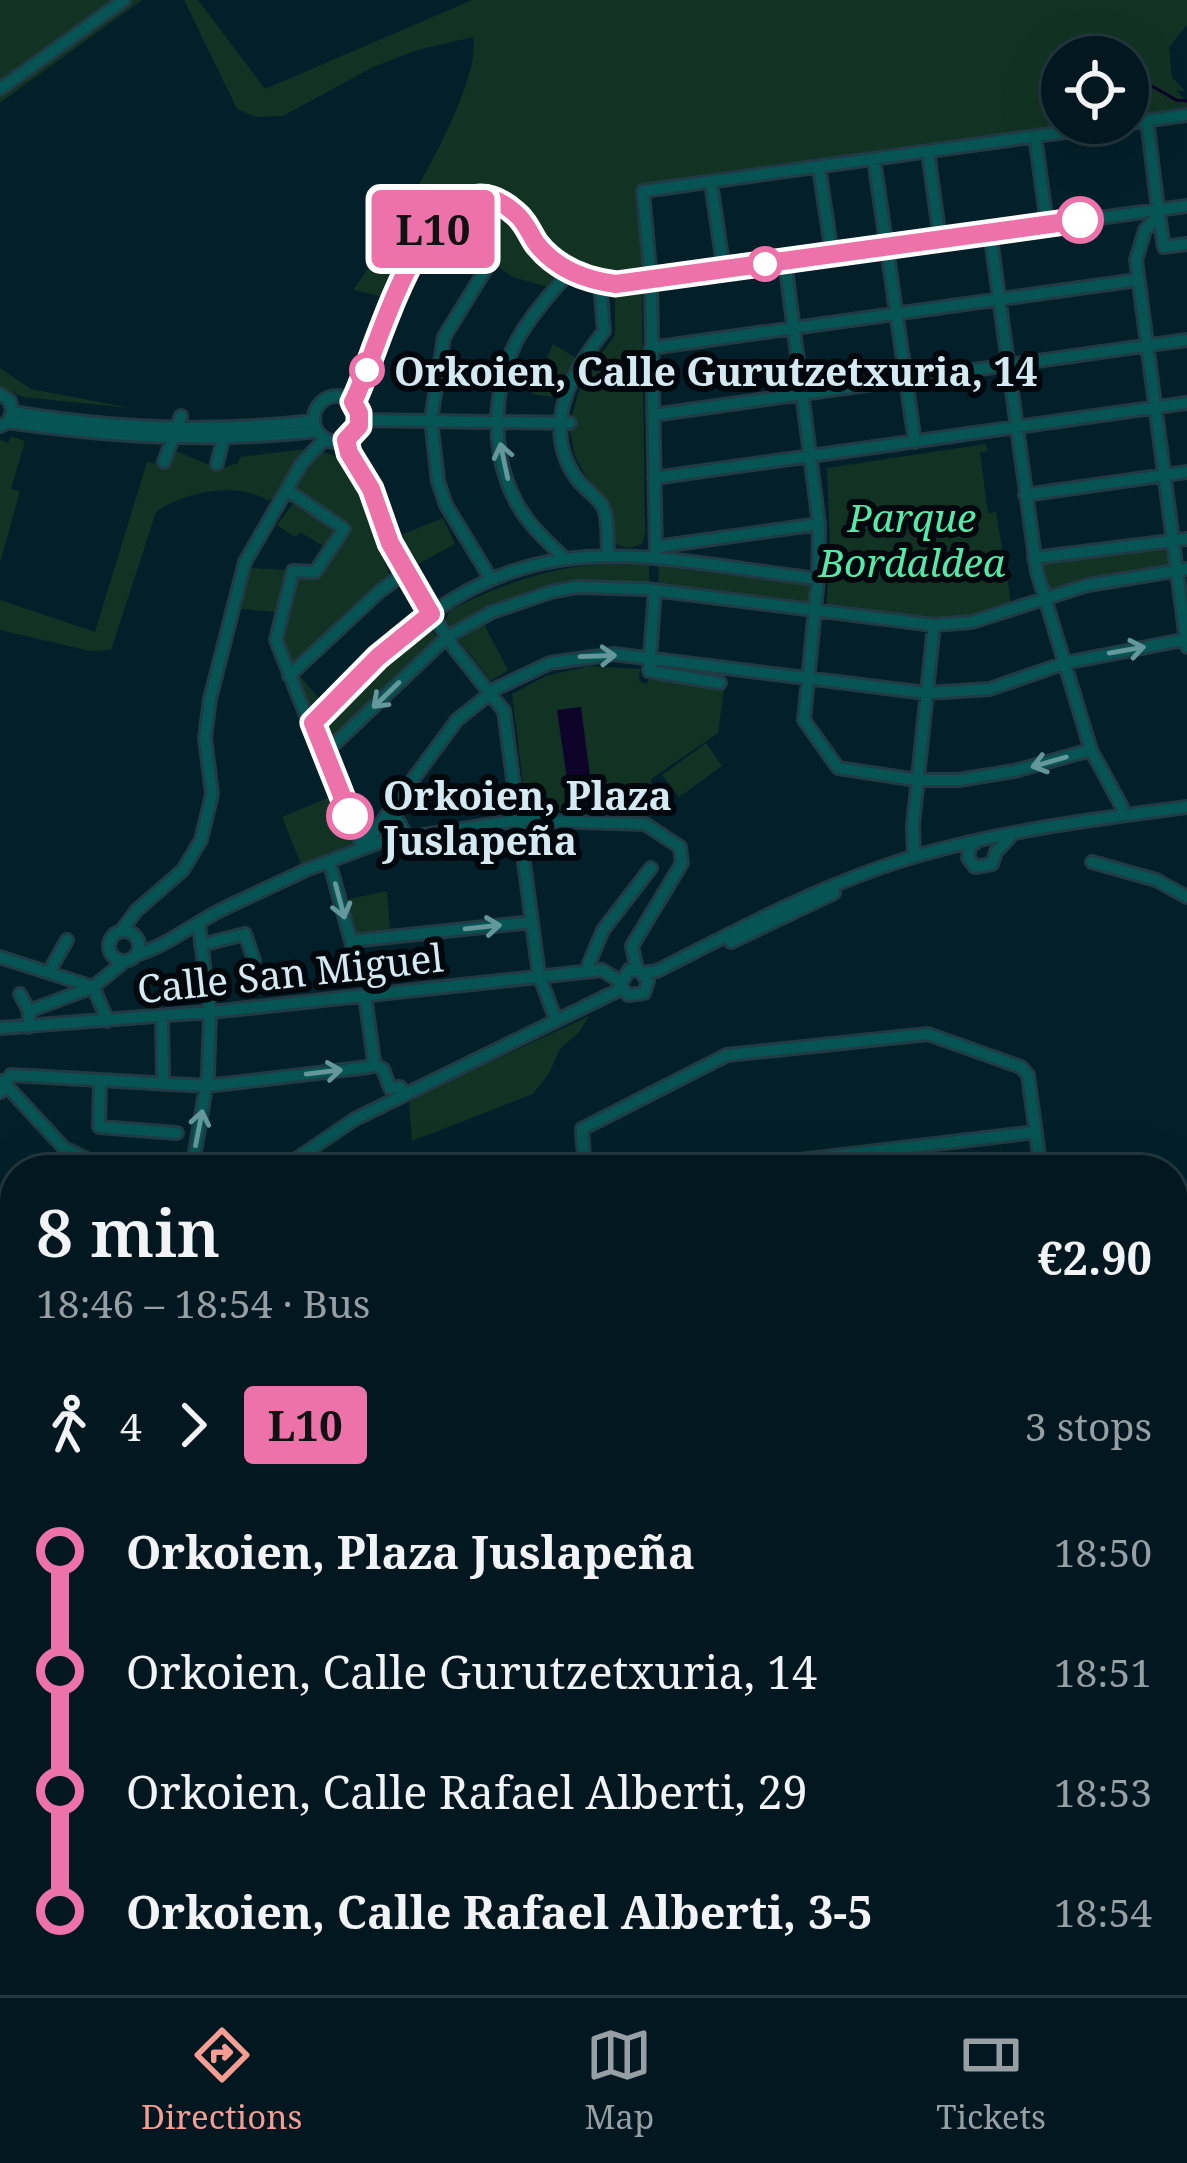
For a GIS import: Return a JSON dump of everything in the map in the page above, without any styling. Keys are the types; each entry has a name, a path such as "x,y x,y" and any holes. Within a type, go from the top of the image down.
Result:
{"street":[{"path":"0,89 124,0"},
{"path":"656,551 651,281 643,191 1187,115"},
{"path":"1149,136 1164,248 1187,244"},
{"path":"1036,143 1047,224"},
{"path":"874,159 915,442"},
{"path":"929,159 940,239"},
{"path":"820,174 832,254"},
{"path":"712,190 724,271"},
{"path":"353,402 400,276 452,209 476,200 504,204 550,258 570,272 600,282 651,281 1187,206"},
{"path":"363,847 457,720 489,693 550,663 614,655 926,693 990,689 1065,663 1187,642 1180,540 1165,476 1138,280 1138,245 1159,212"},
{"path":"435,227 486,268 444,337 430,420 435,463 452,521 491,579"},
{"path":"990,232 1042,597 1091,750 1122,815"},
{"path":"784,261 819,524 803,720 838,768 917,780 986,778 1091,750"},
{"path":"564,558 519,506 500,456 498,423 500,388 513,350 570,272"},
{"path":"652,348 1138,280"},
{"path":"600,282 604,331 579,362 563,394 566,423 562,441 574,476 605,509 608,554"},
{"path":"652,415 1187,340"},
{"path":"0,394 10,401 7,420 83,433 223,439 319,430"},
{"path":"130,958 114,958 111,938 183,870 201,840 212,794 205,738 210,699 245,562 319,430 316,407 327,398 340,396 353,402 360,419 356,432 346,440"},
{"path":"654,478 1187,403"},
{"path":"244,428 246,414"},
{"path":"164,462 181,416"},
{"path":"360,419 566,423"},
{"path":"174,435 244,428 319,430 346,440 406,572 447,637 504,711 539,975 556,1020"},
{"path":"217,464 223,439"},
{"path":"1025,495 1187,472"},
{"path":"287,490 344,529 315,572 293,571 276,640 363,847"},
{"path":"313,723 378,657 431,614 491,579 564,558 656,551 819,524"},
{"path":"1034,558 1180,540"},
{"path":"656,551 818,579"},
{"path":"325,753 447,637 506,606 551,592 609,586 934,625 971,622 1042,597 1182,570"},
{"path":"289,676 406,572"},
{"path":"655,590 647,668 653,673 720,682"},
{"path":"914,856 934,625"},
{"path":"312,1155 359,1123 611,999 623,988 626,972 643,976 657,971 812,894 914,856 1122,815 1187,807"},
{"path":"391,808 407,837"},
{"path":"29,1011 93,987 130,958 206,918 363,847 518,820 645,824 680,847 682,863 632,946 643,976 640,995 623,988 355,1119 302,1155"},
{"path":"968,855 972,864 984,868 1013,835"},
{"path":"981,842 996,852"},
{"path":"968,855 981,842"},
{"path":"643,976 828,895 952,852 968,855"},
{"path":"329,861 357,963"},
{"path":"1092,862 1156,880 1187,896"},
{"path":"586,971 603,929 651,868"},
{"path":"351,941 532,922"},
{"path":"195,1155 207,1086 210,1012 199,925"},
{"path":"121,932 137,938 130,958"},
{"path":"201,945 245,934 254,960"},
{"path":"49,972 67,940"},
{"path":"0,957 93,987 108,1021"},
{"name":"Calle San Miguel","path":"0,1028 162,1017 586,971 609,971 623,988"},
{"path":"20,994 29,1011 29,1027"},
{"path":"364,996 372,1064"},
{"path":"162,1017 163,1075"},
{"path":"584,1155 582,1129 727,1055 928,1034 1021,1066 1028,1075 1039,1155"},
{"path":"78,1155 64,1148 2,1084 11,1075 207,1086 372,1064 383,1070 390,1088 400,1087 405,1093"},
{"path":"100,1082 99,1126 177,1133"},
{"path":"844,1155 1036,1132"}],"green space":[{"path":"0,0 142,0 0,103"},
{"path":"184,0 198,0 265,89 472,0 1187,0 1187,25 1169,47 1172,77 1185,91 1176,90 1187,103 1187,111 1149,116 1149,36 1041,36 1041,131 642,187 642,267 618,273 593,270 569,259 550,242 530,211 506,193 483,189 462,195 423,230 384,297 353,290 408,204 448,128 472,60 473,37 373,67 283,116 256,117 237,109"},
{"path":"488,208 517,228 555,273 548,287 513,277 445,229 467,211"},
{"path":"642,292 645,534 642,544 630,548 615,544 612,509 575,456 569,426 582,380 615,335 615,294"},
{"path":"553,344 576,358 557,398 532,394"},
{"path":"0,368 31,389 131,408 23,397 0,387"},
{"path":"11,436 25,441 11,489 20,491 0,563 0,440 8,443"},
{"name":"Parque Bordaldea","path":"986,444 988,451 980,452 988,513 996,512 1012,607 941,622 826,612 827,468"},
{"path":"314,448 283,497 267,500 240,491 210,491 156,512 111,650 90,651 0,630 0,600 95,632 147,462 171,466 176,451 219,469 238,463 240,457"},
{"path":"319,451 337,458 346,468 395,586 299,675 322,702 306,718 292,680 287,684 273,643 279,612 239,609 249,568 317,576 349,529 293,490 304,467"},
{"path":"298,497 344,529 330,550 277,525"},
{"path":"443,518 455,544 411,568 396,537"},
{"path":"1162,547 1171,551 1171,568 1046,589 1040,565"},
{"path":"606,564 649,565 649,583 547,591 452,629 446,620 450,610 507,585 545,573"},
{"path":"658,566 811,585 809,604 659,586"},
{"path":"484,624 508,670 491,681 459,640"},
{"path":"428,625 437,638 334,740 327,741 321,724"},
{"path":"589,666 640,669 639,681 646,684 651,676 712,683 724,690 718,733 651,779 651,815 526,809 512,694 546,676"},
{"path":"706,743 722,766 679,797 662,775"},
{"path":"335,795 356,848 303,869 282,817"},
{"path":"387,891 390,932 356,935 344,900"},
{"path":"589,1016 560,1049 533,1094 412,1141 409,1100"}],"shaded area":[{"path":"581,707 590,776 567,779 557,710"}],"waterway":[{"path":"1149,84 1187,101"}],"bus line":[{"name":"L10","path":"350,816 315,718 402,635 431,614 390,543 371,489 346,440 359,426 353,402 400,276 452,209 484,199 504,204 555,262 570,272 616,284 1080,220"}],"place":[{"name":"Orkoien, Calle Gurutzetxuria, 14","path":"367,370"},
{"name":"Orkoien, Plaza Juslapeña","path":"350,816"}]}
